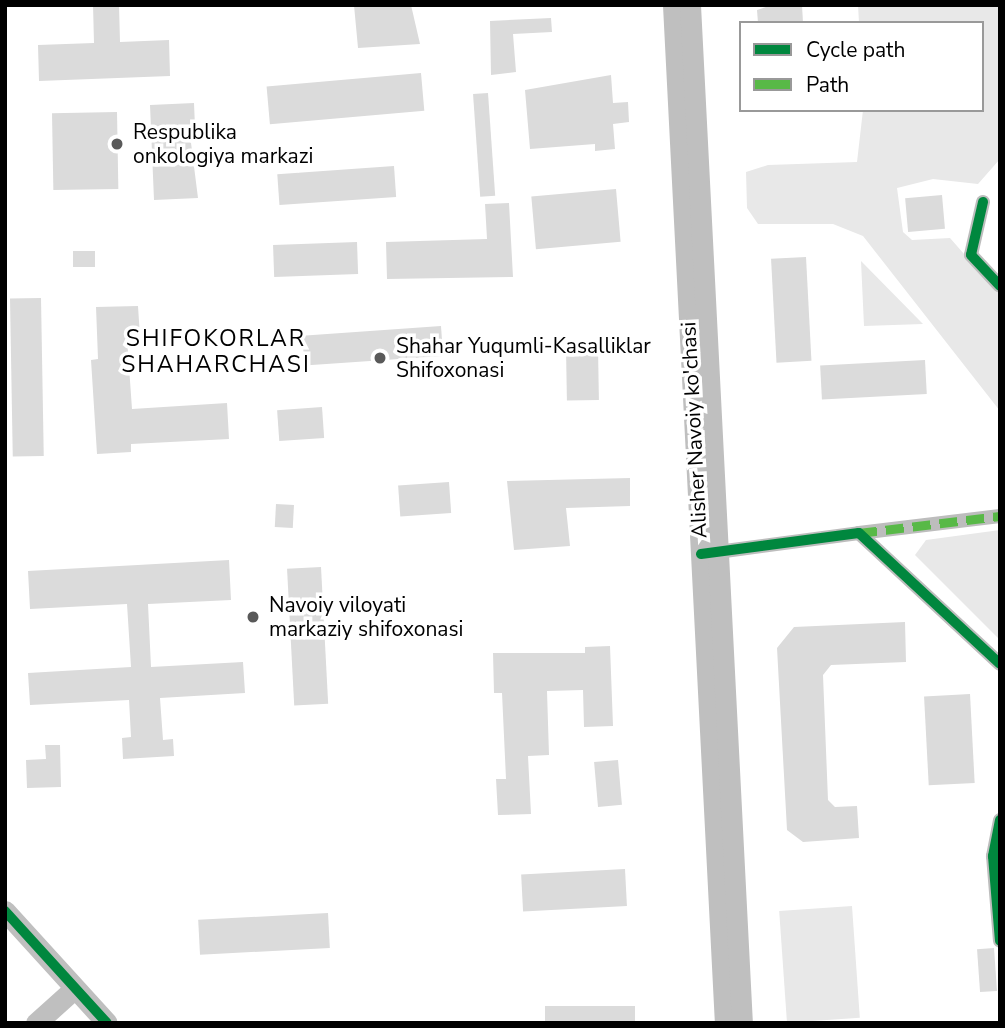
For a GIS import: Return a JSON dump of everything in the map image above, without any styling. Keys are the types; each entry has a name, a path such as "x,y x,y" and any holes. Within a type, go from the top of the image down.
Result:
{"main road":[{"name":"Alisher Navoiy ko'chasi","path":"673,5 742,1023"},
{"name":"Alisher Navoiy ko'chasi","path":"690,5 725,1023"},
{"path":"5,911 70,993 90,1023"},
{"path":"5,930 70,993 107,1023"},
{"path":"36,1023 70,993"}],"street":[{"path":"984,202 971,255 1000,286"},
{"path":"709,553 1000,516"},
{"path":"859,534 1000,664"},
{"path":"1000,820 993,856 1000,941"}],"shaded area":[{"path":"858,5 1000,5 1000,159 978,184 933,179 897,188 903,232 912,240 950,238 1000,295 1000,411 863,236 833,224 758,224 747,208 746,172 768,165 857,162 863,112 984,112 984,21 859,21"},
{"path":"861,261 923,324 864,326"},
{"path":"1000,530 1000,640 915,555 926,540"},
{"path":"852,906 860,1018 787,1023 779,911"}],"building":[{"path":"93,5 119,5 120,42 169,40 170,76 39,81 38,45 94,43"},
{"path":"354,5 411,5 420,44 358,48"},
{"path":"772,5 802,5 803,21 758,21 757,10"},
{"path":"551,18 552,32 513,34 516,72 491,75 490,21"},
{"path":"421,73 424,111 270,124 267,87"},
{"path":"611,75 613,103 628,102 629,122 613,124 615,149 595,151 595,144 530,149 525,90"},
{"path":"488,93 495,196 480,197 473,94"},
{"path":"194,103 195,127 189,127 198,198 154,200 150,105"},
{"path":"117,112 118,189 53,190 52,113"},
{"path":"394,166 396,197 279,205 277,174"},
{"path":"616,189 621,242 536,249 531,196"},
{"path":"942,195 945,229 908,232 905,198"},
{"path":"509,203 513,277 387,279 386,242 487,239 485,204"},
{"path":"357,242 358,274 274,277 273,245"},
{"path":"73,251 95,251 95,267 73,267"},
{"path":"806,257 811,361 776,363 771,259"},
{"path":"41,298 44,456 13,457 10,299"},
{"path":"138,306 140,337 127,338 132,409 227,403 229,439 131,444 131,452 97,454 91,360 98,359 96,307"},
{"path":"441,326 443,356 304,366 302,336"},
{"path":"598,348 599,400 567,401 566,349"},
{"path":"925,360 927,394 822,399 820,365"},
{"path":"322,407 324,438 279,441 277,410"},
{"path":"630,478 630,506 566,508 570,546 514,550 507,481"},
{"path":"449,482 451,513 400,516 398,486"},
{"path":"276,504 294,505 293,528 275,527"},
{"path":"229,560 231,600 148,604 151,667 243,662 245,693 160,698 163,740 173,739 174,756 123,759 122,738 131,737 129,700 30,705 28,673 131,667 127,604 30,609 28,571"},
{"path":"321,567 328,704 294,706 287,569"},
{"path":"905,622 906,662 831,665 823,675 828,800 835,807 857,806 859,838 803,842 787,830 777,648 794,627"},
{"path":"610,646 613,726 584,727 583,690 547,691 549,755 528,756 531,814 498,815 496,779 506,779 502,693 494,693 493,653 585,653 585,647"},
{"path":"970,694 975,783 929,785 924,696"},
{"path":"45,745 60,745 61,787 27,788 26,760 46,759"},
{"path":"618,760 622,805 598,807 594,762"},
{"path":"625,869 627,906 523,911 521,874"},
{"path":"328,913 330,948 200,955 198,920"},
{"path":"994,948 997,991 980,992 977,949"},
{"path":"545,1006 635,1006 635,1023 545,1023"}],"marked path":[{"path":"859,533 1000,516"}],"cycle path":[{"path":"983,202 971,255 1000,286"},
{"path":"701,554 859,533 1000,664"},
{"path":"1000,820 993,856 1000,941"},
{"path":"5,911 107,1023"}],"place":[{"name":"Respublika onkologiya markazi","path":"117,144"},
{"name":"Shahar Yuqumli-Kasalliklar Shifoxonasi","path":"380,358"},
{"name":"Navoiy viloyati markaziy shifoxonasi","path":"253,617"}],"district":[{"name":"SHIFOKORLAR SHAHARCHASI","path":"216,352"}]}
